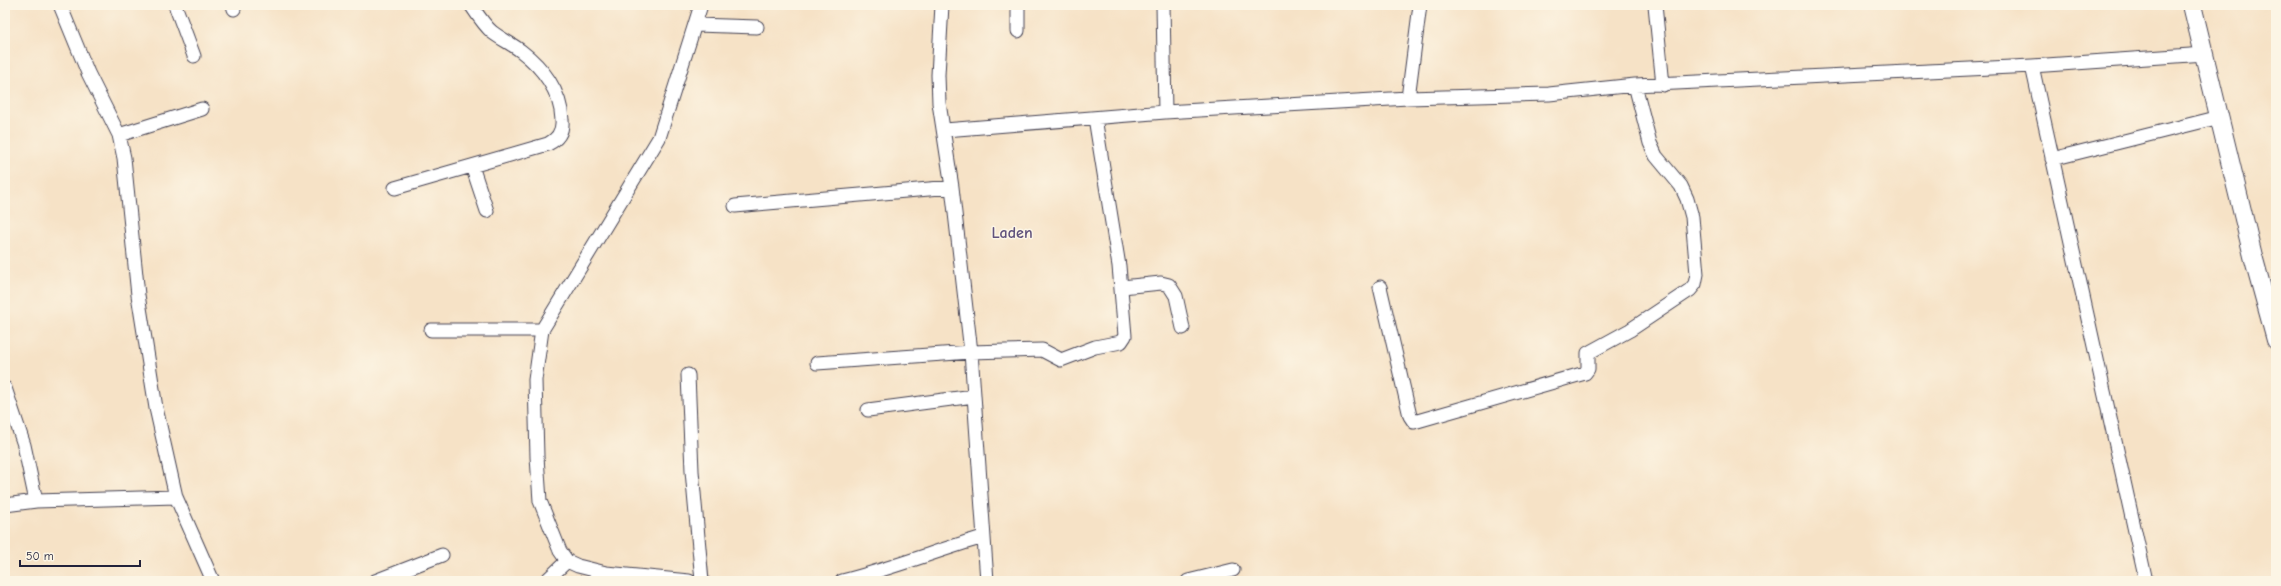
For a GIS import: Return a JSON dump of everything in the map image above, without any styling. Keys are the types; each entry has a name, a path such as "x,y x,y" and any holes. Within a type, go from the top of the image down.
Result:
{"main road":[{"path":"2192,5 2253,256 2276,340"}],"street":[{"path":"61,5 88,73 119,135 124,158 138,295 156,408 176,497 213,581"},
{"path":"175,5 194,56"},
{"path":"395,188 548,144 556,140 563,126 562,113 558,98 543,70 521,50 492,32 471,5"},
{"path":"689,581 606,573 578,566 567,561 560,550 540,501 535,380 542,330 659,138 696,25 701,5"},
{"path":"942,5 938,75 939,103 945,130 971,352 987,581"},
{"path":"1018,5 1018,31"},
{"path":"1163,5 1165,112"},
{"path":"1408,98 1420,5"},
{"path":"1655,5 1663,85"},
{"path":"696,25 757,27"},
{"path":"945,130 1165,112 1408,98 1549,94 1635,85 1663,85 2032,66 2205,54"},
{"path":"2032,66 2146,581"},
{"path":"1380,287 1410,416 1414,422 1585,373 1588,369 1588,353 1630,330 1690,290 1694,284 1697,274 1692,216 1681,186 1656,156 1650,143 1635,85"},
{"path":"119,135 202,109"},
{"path":"817,363 971,352 1042,350 1062,360 1095,347 1118,343 1125,336 1122,287 1095,118"},
{"path":"2052,159 2220,118"},
{"path":"472,166 487,211"},
{"path":"735,206 952,187"},
{"path":"1122,287 1161,283 1169,285 1176,296 1184,328"},
{"path":"431,330 542,330"},
{"path":"688,375 692,471 702,581"},
{"path":"5,388 24,445 36,501"},
{"path":"868,410 974,396"},
{"path":"5,505 36,501 176,497"},
{"path":"842,581 875,573 920,556 983,537"},
{"path":"375,581 442,556"},
{"path":"546,581 567,561"},
{"path":"1188,581 1233,570"}],"district":[{"name":"Laden","path":"1012,233"}]}
